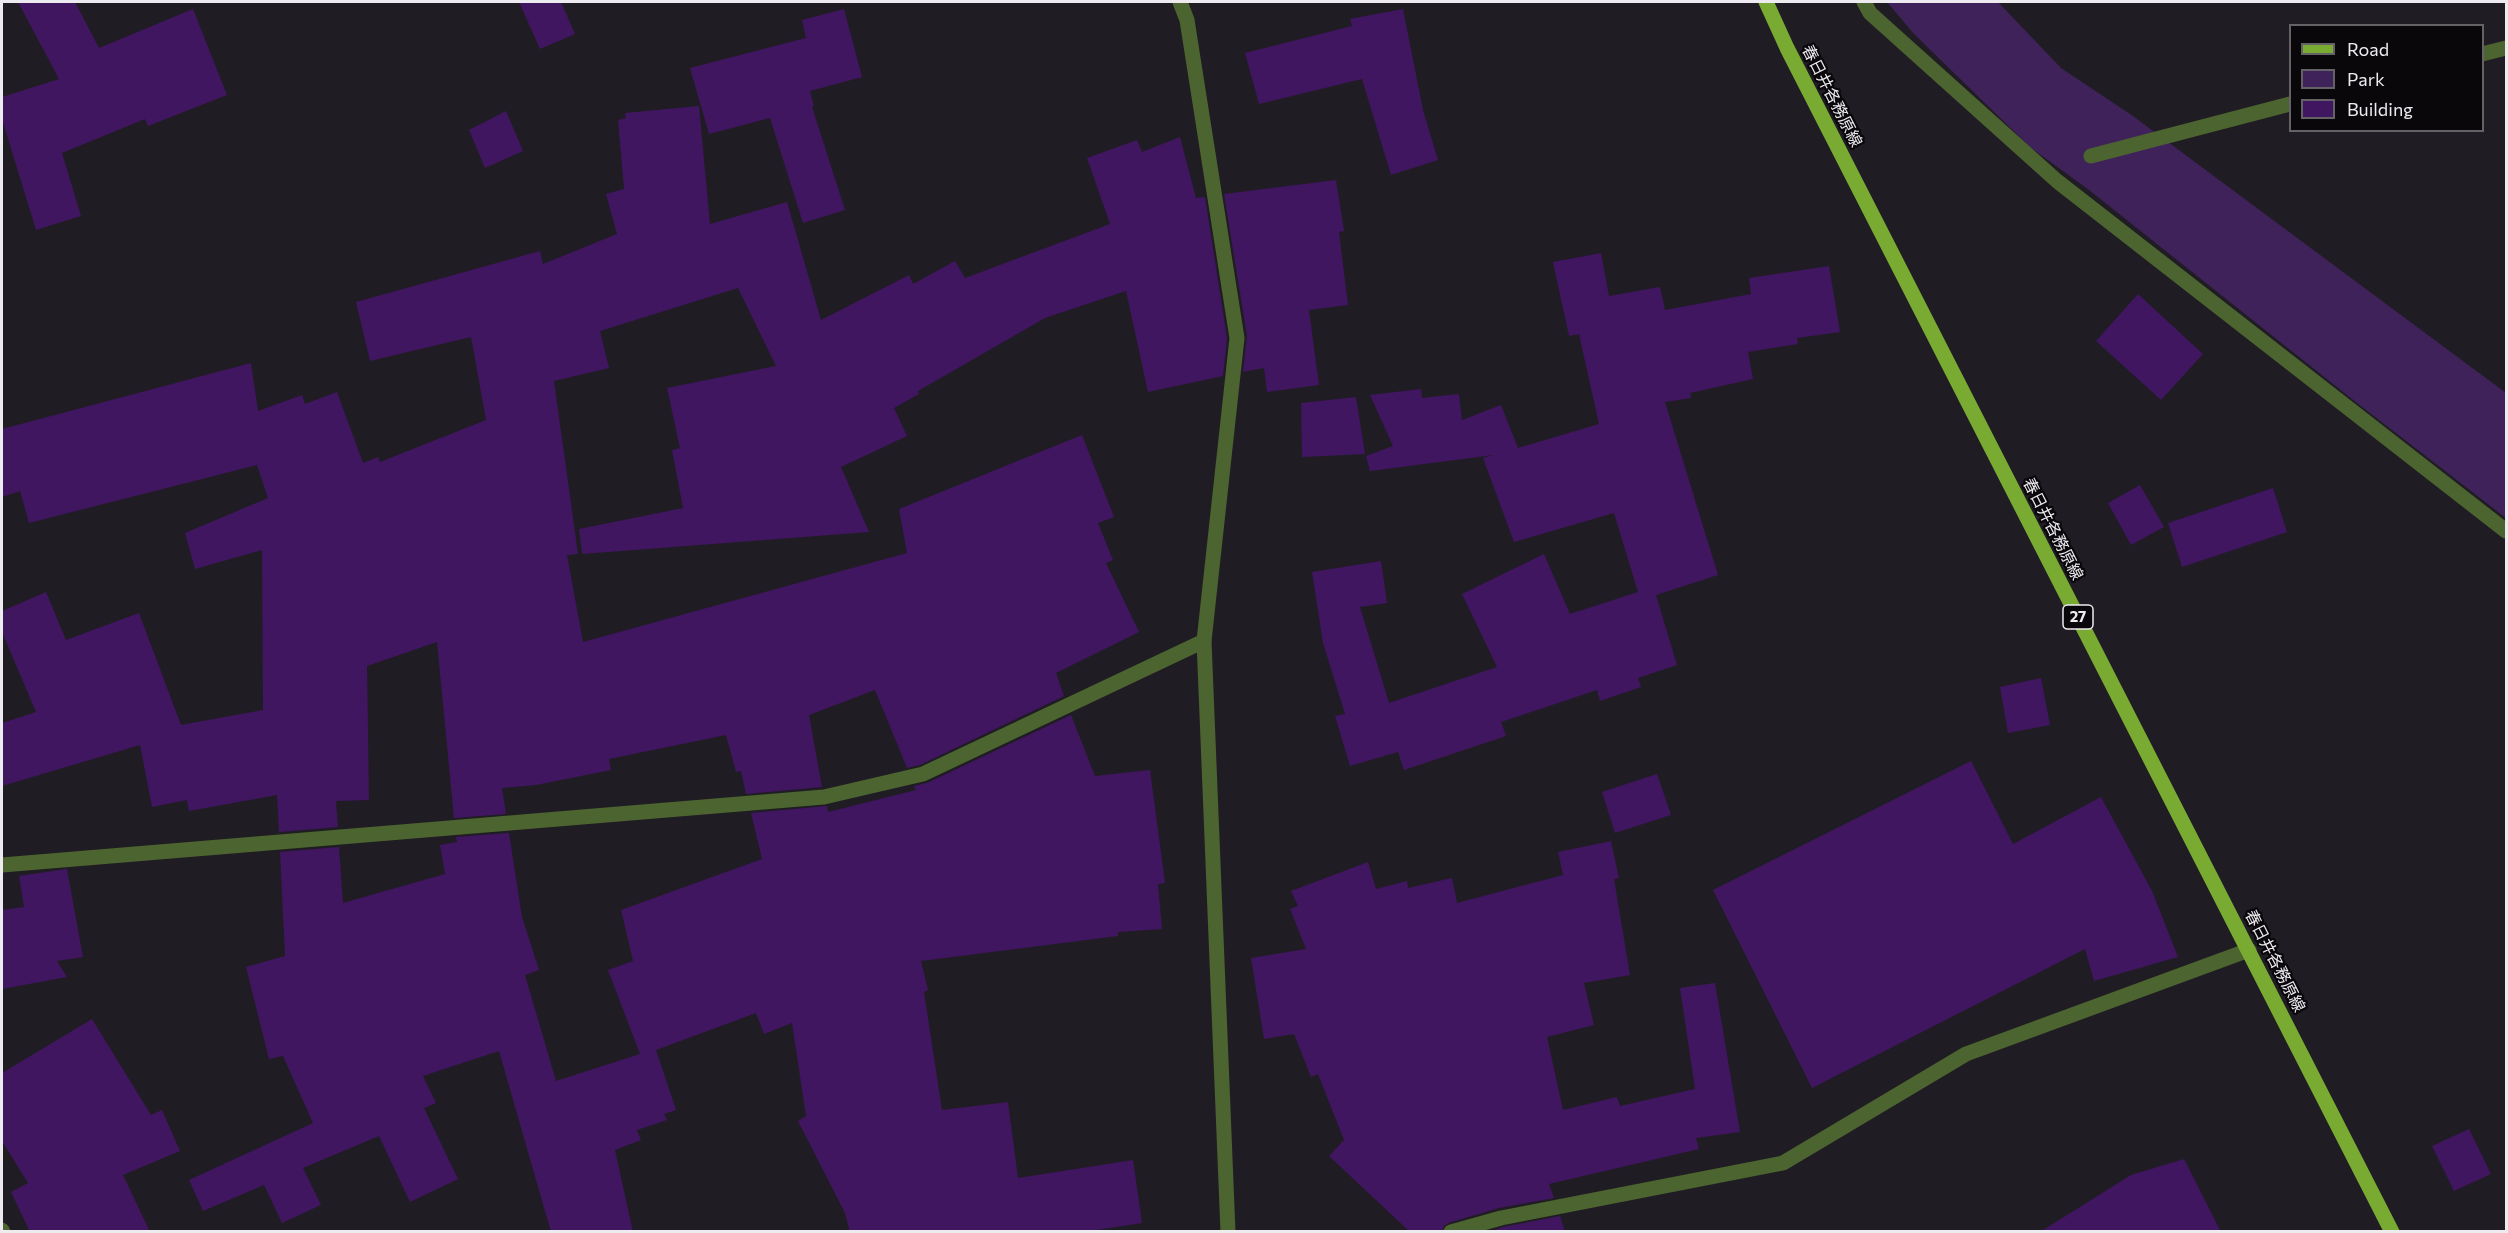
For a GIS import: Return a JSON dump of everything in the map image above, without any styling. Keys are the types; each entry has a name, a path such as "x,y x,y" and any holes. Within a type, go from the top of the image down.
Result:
{"main road":[{"name":"春日井各務原線","path":"1766,2 1792,58 2392,1232"}],"street":[{"path":"1180,2 1187,20 1238,338 1204,641 1228,1232"},
{"path":"1864,2 1870,13 2057,181 2506,531"},
{"path":"2484,54 2506,48"},
{"path":"2091,156 2289,104"},
{"path":"2,865 824,796 922,774 1204,641"},
{"path":"1451,1232 1501,1218 1783,1163 1966,1054 2248,950"}],"green space":[{"path":"1887,2 1998,2 2061,68 2133,116 2506,393 2506,518 2089,190 2030,147 1914,34"}],"building":[{"path":"18,2 75,2 99,48 193,9 227,95 148,126 145,119 62,153 81,216 36,230 2,119 2,97 59,79"},
{"path":"519,2 561,2 575,34 540,49"},
{"path":"844,9 862,77 810,91 814,106 812,107 845,210 803,223 770,118 709,134 690,68 806,38 802,20"},
{"path":"1403,9 1423,110 1438,160 1391,175 1362,79 1259,104 1245,53 1352,26 1350,19"},
{"path":"699,106 710,224 787,202 821,320 909,275 913,284 955,261 965,278 1110,224 1087,158 1137,140 1142,152 1180,137 1196,198 1205,197 1227,338 1223,376 1148,392 1126,291 1045,318 918,391 919,394 894,408 907,436 841,467 869,532 582,554 579,529 683,508 672,450 680,448 667,388 776,366 738,288 600,331 609,368 554,381 578,554 567,555 583,642 907,553 899,509 1082,435 1114,517 1098,523 1113,560 1106,563 1139,632 1056,673 1064,696 920,765 907,768 875,690 809,715 822,787 746,794 741,771 736,772 726,735 609,759 611,770 536,785 502,788 506,814 454,818 437,642 367,666 369,800 336,801 338,827 279,832 277,795 189,811 187,800 152,807 140,745 2,786 2,723 36,712 2,632 2,611 46,592 66,640 139,613 181,725 263,710 262,550 195,569 185,533 268,498 257,465 29,523 20,491 2,497 2,429 251,363 258,411 302,395 305,404 337,392 363,463 378,457 380,462 486,420 471,337 370,361 356,302 540,251 543,264 617,234 606,194 624,189 618,120 626,118 625,113"},
{"path":"506,111 523,151 485,168 469,130"},
{"path":"1336,180 1344,231 1339,232 1348,305 1309,310 1319,385 1267,392 1264,368 1243,372 1247,336 1224,194"},
{"path":"1601,253 1609,296 1660,287 1665,310 1751,294 1749,278 1829,266 1840,332 1797,338 1798,344 1748,352 1753,379 1690,393 1691,398 1665,402 1718,575 1656,595 1677,665 1638,678 1641,687 1600,701 1597,690 1501,722 1506,736 1404,770 1398,752 1350,766 1335,716 1345,714 1323,643 1312,572 1381,561 1387,603 1360,607 1389,703 1497,667 1462,594 1544,554 1570,614 1638,592 1614,513 1514,542 1483,458 1494,455 1370,471 1366,456 1393,446 1370,395 1421,389 1422,398 1459,394 1462,420 1501,405 1518,448 1599,424 1579,334 1569,336 1553,262"},
{"path":"2138,294 2203,354 2161,400 2096,341"},
{"path":"1356,397 1365,454 1302,457 1301,403"},
{"path":"2140,485 2164,527 2131,545 2108,503"},
{"path":"2273,488 2287,532 2182,567 2168,523"},
{"path":"2041,678 2050,725 2008,733 2000,687"},
{"path":"1071,715 1095,776 1150,770 1165,883 1158,884 1162,929 1118,932 1118,936 921,961 928,990 924,992 942,1110 1008,1102 1018,1178 1133,1160 1142,1223 1083,1232 850,1232 845,1213 798,1121 806,1116 792,1023 764,1034 756,1013 656,1050 676,1110 664,1114 667,1120 637,1130 641,1140 615,1150 633,1232 551,1232 499,1051 423,1076 436,1103 424,1108 458,1179 410,1202 379,1136 303,1168 321,1205 282,1223 264,1185 203,1211 189,1180 313,1123 283,1056 269,1059 246,967 285,956 280,852 339,847 343,903 445,874 440,845 457,842 456,837 509,833 522,917 539,970 525,975 556,1081 640,1054 608,970 633,961 621,910 762,859 751,813 827,806 828,812 916,790 914,786 927,783"},
{"path":"1971,761 2013,844 2101,797 2152,891 2178,957 2094,981 2085,949 1812,1088 1713,890"},
{"path":"1657,774 1671,815 1615,833 1602,792"},
{"path":"1611,841 1619,878 1614,879 1630,975 1584,983 1594,1025 1547,1037 1563,1110 1617,1097 1620,1106 1695,1089 1680,988 1715,983 1740,1132 1696,1138 1699,1149 1549,1184 1554,1198 1499,1208 1448,1223 1442,1232 1410,1232 1329,1156 1344,1140 1318,1074 1311,1077 1294,1034 1264,1039 1251,958 1306,949 1290,909 1298,906 1291,891 1368,862 1376,889 1407,881 1408,888 1452,878 1457,903 1563,875 1558,852"},
{"path":"67,869 83,957 57,961 67,977 2,989 2,910 24,907 19,876"},
{"path":"92,1019 151,1115 162,1110 180,1151 123,1175 150,1232 30,1232 11,1192 28,1183 2,1141 2,1073"},
{"path":"2469,1129 2491,1174 2454,1191 2432,1146"},
{"path":"2184,1159 2221,1232 2040,1232 2131,1175"},
{"path":"1560,1216 1565,1232 1489,1232 1503,1227"}]}
